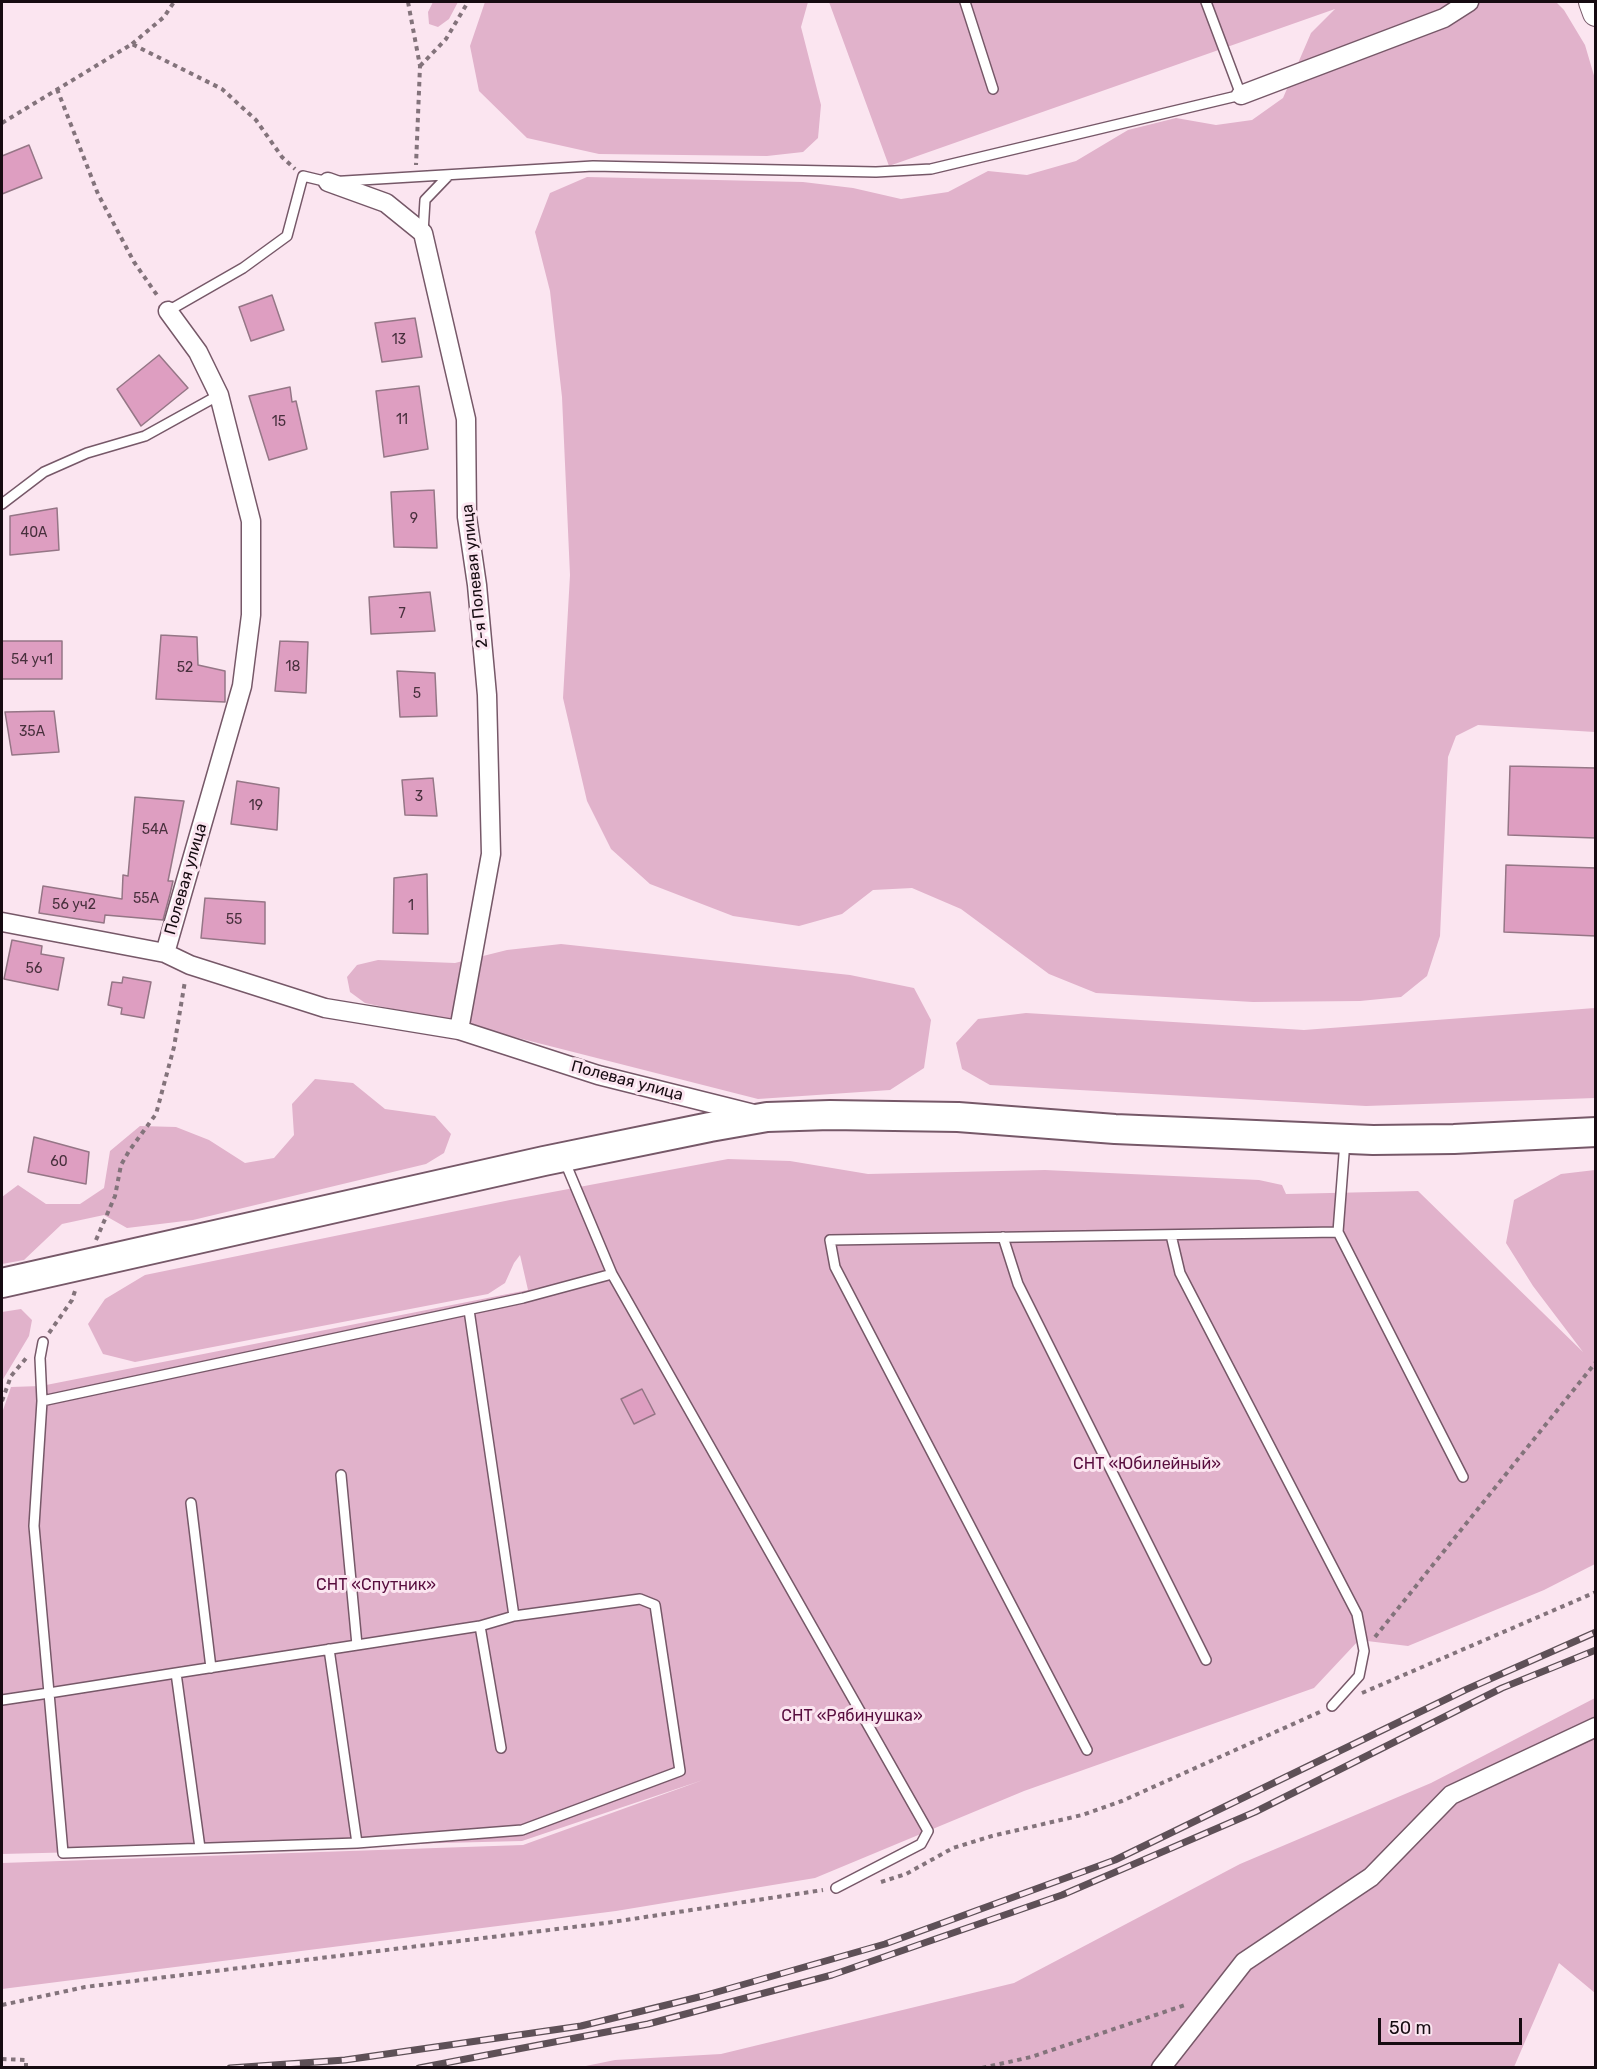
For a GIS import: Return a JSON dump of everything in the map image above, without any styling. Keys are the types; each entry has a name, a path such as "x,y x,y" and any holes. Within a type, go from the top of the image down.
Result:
{"main road":[{"path":"2,1283 563,1157 710,1126 767,1117 830,1115 958,1117 1115,1129 1345,1139 1454,1139 1596,1132"}],"street":[{"path":"1240,95 1444,18 1469,2"},
{"path":"1592,2 1596,13"},
{"path":"328,182 386,203 423,233"},
{"name":"2-я Полевая улица","path":"423,233 466,419 467,517 477,585 487,695 491,854 459,1030"},
{"name":"Полевая улица","path":"168,311 198,352 219,395 251,521 251,615 242,686 165,953 190,965 325,1008 459,1030 598,1075 767,1117"},
{"path":"2,922 165,953"},
{"path":"1161,2067 1244,1962 1371,1877 1451,1795 1596,1727"}],"lane":[{"path":"965,2 993,89"},
{"path":"168,311 243,268 286,236 303,176 328,182 593,166 876,172 931,169 1240,95 1206,2"},
{"path":"423,233 425,200 449,175"},
{"path":"2,504 44,472 87,453 144,436 219,395"},
{"path":"1345,1139 1338,1232 1463,1477"},
{"path":"563,1157 612,1274 928,1832 921,1844 836,1888"},
{"path":"1087,1750 834,1267 830,1240 1338,1232"},
{"path":"1171,1235 1180,1273 1357,1614 1364,1651 1359,1676 1332,1706"},
{"path":"1003,1237 1018,1284 1206,1660"},
{"path":"42,1401 523,1298 612,1274"},
{"path":"469,1310 514,1616"},
{"path":"2,1700 49,1693 176,1673 212,1668 480,1626 514,1616 640,1599 655,1605 680,1771 522,1830 357,1843 63,1853 49,1693 34,1526 42,1401 40,1358 43,1342"},
{"path":"341,1475 357,1645"},
{"path":"191,1503 212,1668"},
{"path":"480,1626 501,1748"},
{"path":"329,1649 357,1843"},
{"path":"176,1673 200,1848"}],"path":[{"path":"2,123 132,44 164,17 174,2"},
{"path":"408,2 420,66 415,177"},
{"path":"420,66 446,39 468,2"},
{"path":"132,44 222,89 256,120 282,157 303,176"},
{"path":"57,90 98,194 134,262 168,311"},
{"path":"86,1263 115,1196 121,1165 156,1114 174,1047 186,975 190,965"},
{"path":"1364,1651 1596,1362"},
{"path":"876,1884 906,1874 952,1848 1082,1815 1122,1801 1332,1706 1596,1592"},
{"path":"2,2005 85,1987 606,1923 836,1888"},
{"path":"982,2067 1031,2057 1218,1995"},
{"path":"2,2059 26,2060 26,2067"}],"green space":[{"path":"433,2 458,2 449,19 438,27 429,24 428,12"},
{"path":"485,2 808,2 801,27 821,105 818,138 803,152 767,156 599,154 527,138 479,91 470,46"},
{"path":"829,2 1556,2 1564,10 1585,45 1595,79 1595,732 1478,725 1456,736 1448,757 1440,936 1427,976 1401,997 1360,1001 1253,1002 1096,993 1049,974 961,909 912,888 873,890 842,914 799,926 733,916 650,884 611,849 587,801 563,698 570,575 562,397 550,291 535,232 550,193 587,177 803,182 853,188 901,199 948,192 988,171 1027,175 1076,161 1128,130 1176,118 1216,125 1252,120 1283,98 1311,33 1335,9 889,166"},
{"path":"561,944 850,975 914,988 931,1020 924,1068 890,1090 758,1099 471,1026 365,1003 350,992 347,977 357,965 378,960 455,963 507,950"},
{"path":"1595,1008 1595,1098 1366,1106 990,1085 962,1069 956,1043 978,1019 1026,1013 1304,1030"},
{"path":"315,1079 353,1083 385,1109 435,1116 451,1134 444,1153 426,1164 193,1220 127,1228 104,1215 62,1224 24,1260 2,1264 2,1197 18,1185 46,1204 80,1204 104,1188 110,1151 140,1126 176,1127 209,1140 245,1163 274,1158 294,1135 292,1104"},
{"path":"728,1159 790,1161 868,1174 1045,1170 1259,1180 1282,1185 1286,1194 1418,1191 1583,1352 1533,1286 1506,1243 1514,1200 1561,1174 1595,1170 1595,1564 1544,1590 1408,1646 1359,1640 1314,1688 1024,1791 815,1878 616,1911 2,1989 2,1863 523,1845 703,1780 522,1841 2,1854 2,1413 11,1387 41,1386 528,1290 520,1255 505,1283 488,1294 135,1362 103,1354 88,1324 105,1299 145,1275 510,1200"},
{"path":"21,1309 32,1320 29,1336 2,1381 2,1312"},
{"path":"1595,1698 1595,1993 1559,1963 1514,2067 576,2068 615,2060 721,2054 1014,1983 1240,1864 1431,1783"}],"building":[{"path":"29,145 42,178 2,194 2,156"},
{"path":"272,295 284,330 251,341 239,307"},
{"path":"415,318 422,357 382,362 375,323"},
{"path":"159,355 188,388 141,426 117,389"},
{"path":"419,386 428,449 384,457 376,391"},
{"path":"290,387 292,402 296,401 307,449 269,460 249,396"},
{"path":"434,490 437,548 394,547 391,492"},
{"path":"57,508 59,550 10,555 10,516"},
{"path":"430,592 435,631 371,634 369,597"},
{"path":"161,635 197,637 198,665 225,671 225,702 156,699"},
{"path":"2,641 62,641 62,679 2,679"},
{"path":"280,641 308,642 306,693 275,691"},
{"path":"397,671 435,673 437,716 400,717"},
{"path":"54,711 59,752 12,755 5,712"},
{"path":"1510,766 1596,768 1596,838 1508,835"},
{"path":"433,778 437,816 405,815 402,780"},
{"path":"237,781 279,788 277,830 231,824"},
{"path":"135,797 184,801 168,881 173,881 163,920 105,915 104,923 39,913 43,886 122,899 123,875 128,876"},
{"path":"1506,865 1596,868 1596,936 1504,932"},
{"path":"427,874 428,934 393,933 394,878"},
{"path":"205,898 265,902 265,944 201,938"},
{"path":"12,940 42,946 41,954 64,958 58,990 4,979"},
{"path":"123,977 151,982 144,1018 121,1014 122,1008 108,1005 112,982 122,983"},
{"path":"34,1137 89,1152 86,1184 28,1172"},
{"path":"642,1389 655,1414 634,1424 621,1399"}],"railway":[{"path":"230,2068 345,2060 581,2026 703,1996 885,1944 1115,1860 1465,1690 1596,1632"},
{"path":"419,2068 648,2024 832,1975 1062,1895 1255,1812 1502,1688 1596,1650"}],"park label":[{"name":"СНТ «Юбилейный»","path":"1147,1464"},
{"name":"СНТ «Спутник»","path":"376,1585"},
{"name":"СНТ «Рябинушка»","path":"852,1716"}]}
